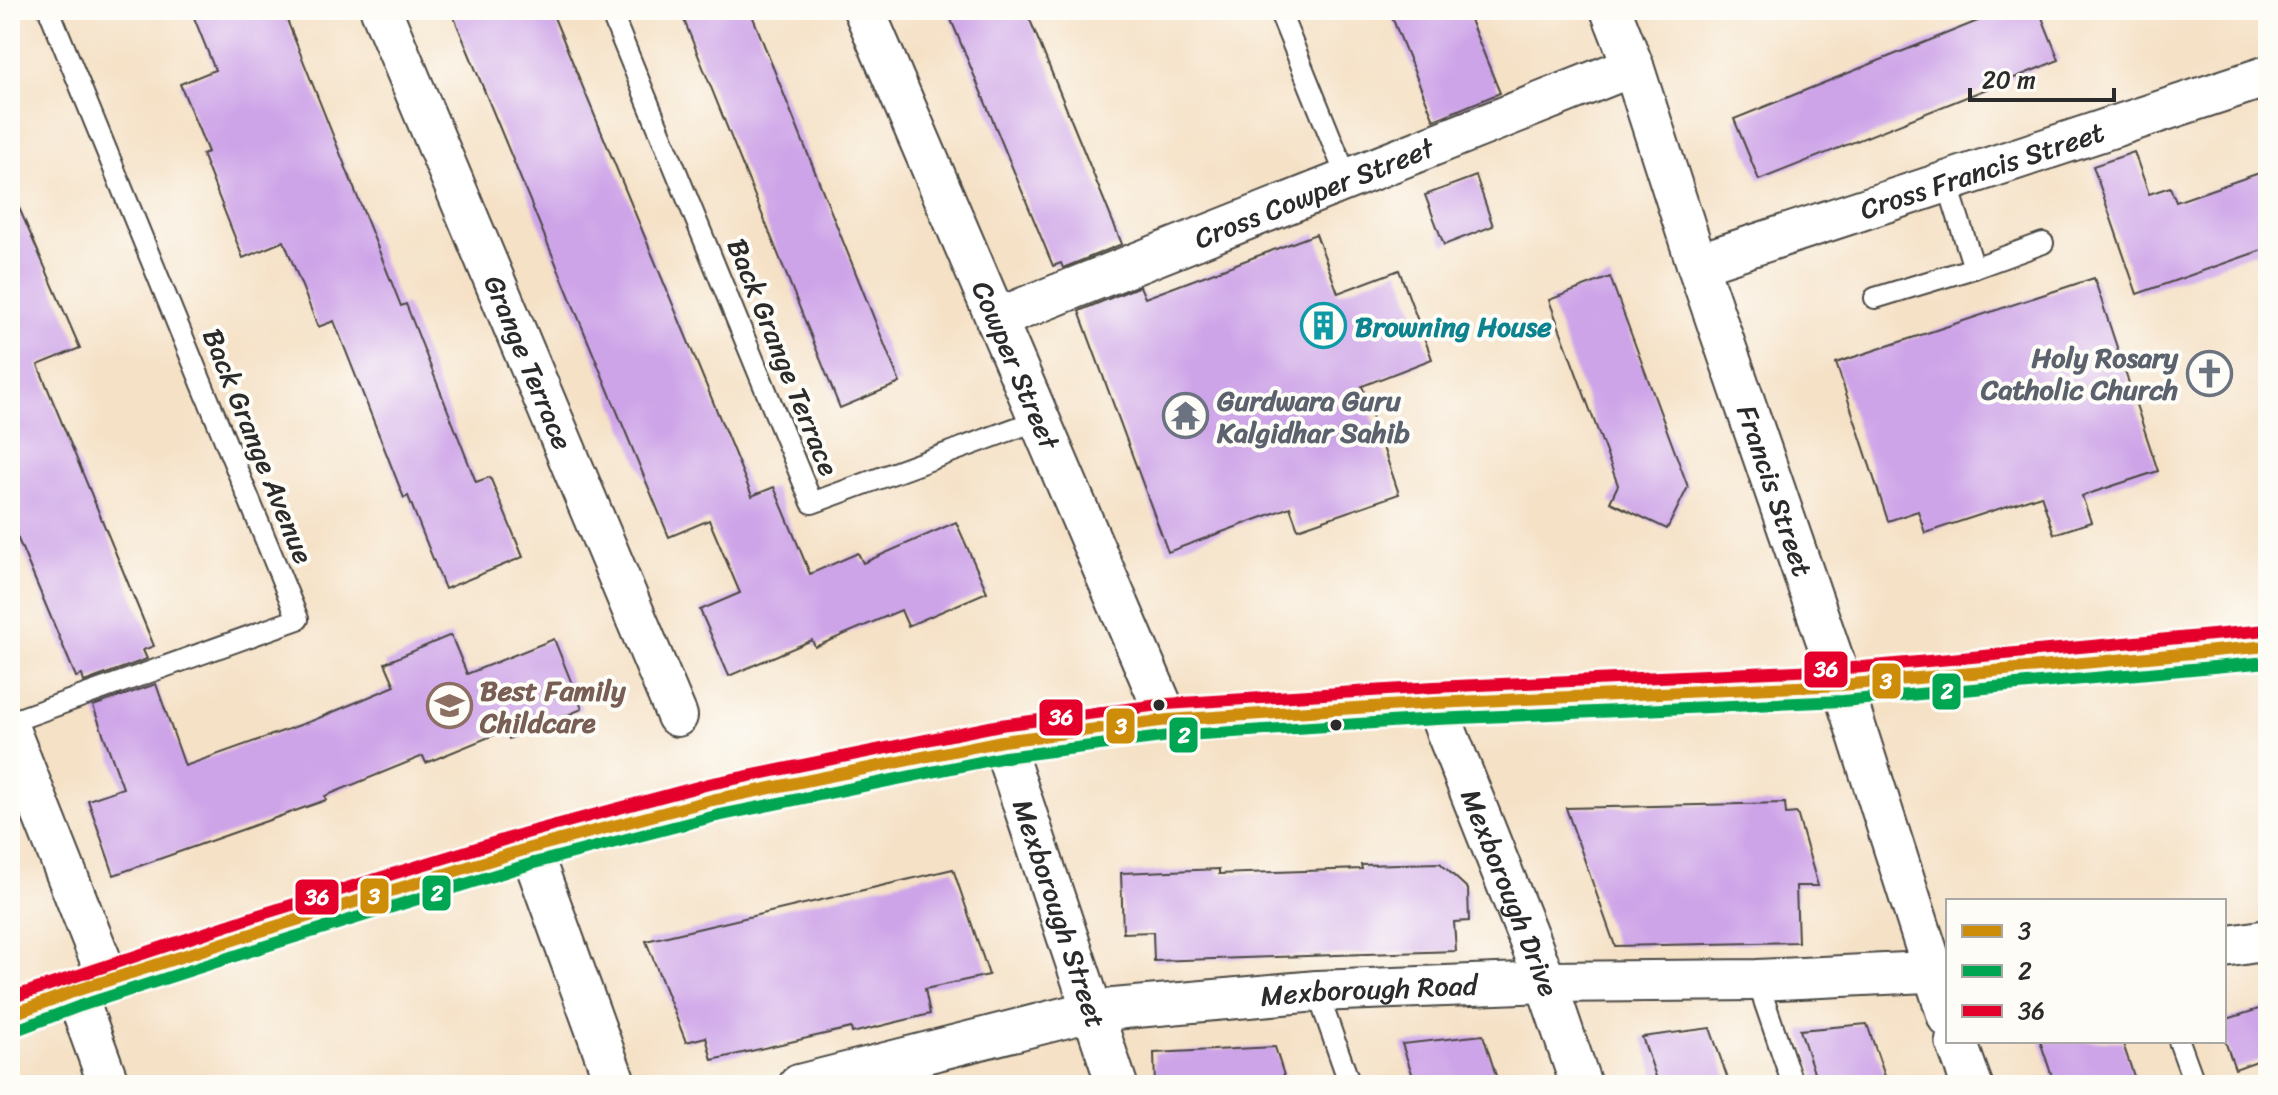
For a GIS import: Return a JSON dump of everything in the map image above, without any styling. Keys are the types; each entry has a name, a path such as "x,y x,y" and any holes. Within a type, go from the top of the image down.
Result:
{"street":[{"name":"Grange Terrace","path":"381,10 677,716"},
{"name":"Cowper Street","path":"864,10 1168,720"},
{"name":"Francis Street","path":"1611,10 1633,66 1697,264 1940,971 1946,1006"},
{"name":"Cross Cowper Street","path":"996,319 1633,66"},
{"name":"Cross Francis Street","path":"1697,264 2268,76"},
{"path":"10,1015 264,930 530,848 712,800 1002,741 1168,720 1435,703 1842,685 2266,652"},
{"name":"Mexborough Drive","path":"1435,703 1546,982 1581,1085"},
{"path":"10,732 92,986 109,1085"},
{"name":"Mexborough Street","path":"1002,741 1117,1085"},
{"path":"530,848 616,1085"},
{"path":"2226,947 2268,940"},
{"name":"Mexborough Road","path":"799,1085 861,1078 1091,1011 1317,991 1546,982 1757,980 1940,971"},
{"path":"1957,1043 1972,1085"}],"lane":[{"name":"Back Grange Avenue","path":"10,722 298,619 49,10"},
{"name":"Back Grange Terrace","path":"610,10 812,503 1038,420"},
{"path":"1279,10 1347,178"},
{"path":"1947,182 1974,268"},
{"path":"1875,298 2043,243"},
{"path":"1757,980 1793,1085"},
{"path":"1317,991 1350,1085"},
{"path":"2180,1043 2195,1085"}],"building":[{"path":"191,10 283,10 401,306 406,304 476,482 490,477 523,557 445,589 408,496 404,498 334,321 318,327 284,241 243,258 202,154 208,152 180,84 215,70"},
{"path":"451,10 551,10 752,496 774,487 810,574 858,553 863,563 956,522 987,592 908,626 901,610 815,647 812,640 729,676 700,610 740,593 709,520 669,537"},
{"path":"680,10 750,10 900,383 840,408"},
{"path":"947,10 1026,10 1122,244 1063,268 1061,263 1053,266"},
{"path":"1389,10 1466,10 1500,93 1434,120"},
{"path":"2005,10 2039,10 2059,60 1759,180 1734,119"},
{"path":"2134,152 2149,194 2170,187 2176,202 2268,170 2268,248 2137,294 2093,166"},
{"path":"1476,176 1493,226 1444,245 1425,195"},
{"path":"10,187 80,348 38,365 154,646 143,650 147,659 84,682 82,675 76,677 10,520"},
{"path":"1316,234 1338,293 1399,270 1432,359 1362,386 1399,494 1298,529 1290,507 1168,552 1079,311 1140,286 1145,298"},
{"path":"1610,277 1688,487 1667,529 1610,502 1618,485 1549,300"},
{"path":"2094,278 2158,471 2082,496 2091,522 2054,534 2041,495 1925,533 1918,511 1888,521 1836,363"},
{"path":"451,635 467,674 554,639 582,709 509,739 506,730 426,763 423,756 325,796 326,800 114,875 88,800 123,788 93,706 156,684 185,766 314,720 395,686 385,663"},
{"path":"1785,803 1786,814 1797,813 1818,886 1796,886 1798,942 1615,946 1566,808"},
{"path":"1440,863 1468,889 1469,921 1454,922 1456,951 1154,961 1153,932 1123,933 1121,873 1219,869 1219,874"},
{"path":"953,869 989,975 925,989 930,1014 852,1033 851,1028 712,1060 706,1037 686,1042 646,941"},
{"path":"2268,1006 2268,1057 2235,1069 2226,1043 2226,1019"},
{"path":"1867,1024 1888,1085 1818,1085 1800,1030"},
{"path":"1710,1028 1730,1085 1659,1085 1642,1037"},
{"path":"1483,1035 1499,1085 1416,1085 1402,1044"},
{"path":"2041,1043 2123,1043 2137,1085 2055,1085"},
{"path":"1275,1047 1287,1085 1155,1085 1154,1053"}],"transit line":[{"name":"36","path":"10,998 259,915 526,833 709,784 1000,725 1167,704 1434,687 1841,669 2267,630"},
{"name":"3","path":"10,1015 264,930 530,848 712,800 1002,741 1168,720 1435,703 1842,685 2268,646"},
{"name":"2","path":"16,1030 269,945 534,863 716,816 1005,757 1170,736 1436,719 1843,701 2268,662"}],"place":[{"name":"Browning House","path":"1324,326"},
{"name":"Holy Rosary Catholic Church","path":"2209,373"},
{"name":"Gurdwara Guru Kalgidhar Sahib","path":"1186,416"},
{"name":"Best Family Childcare","path":"449,706"}]}
